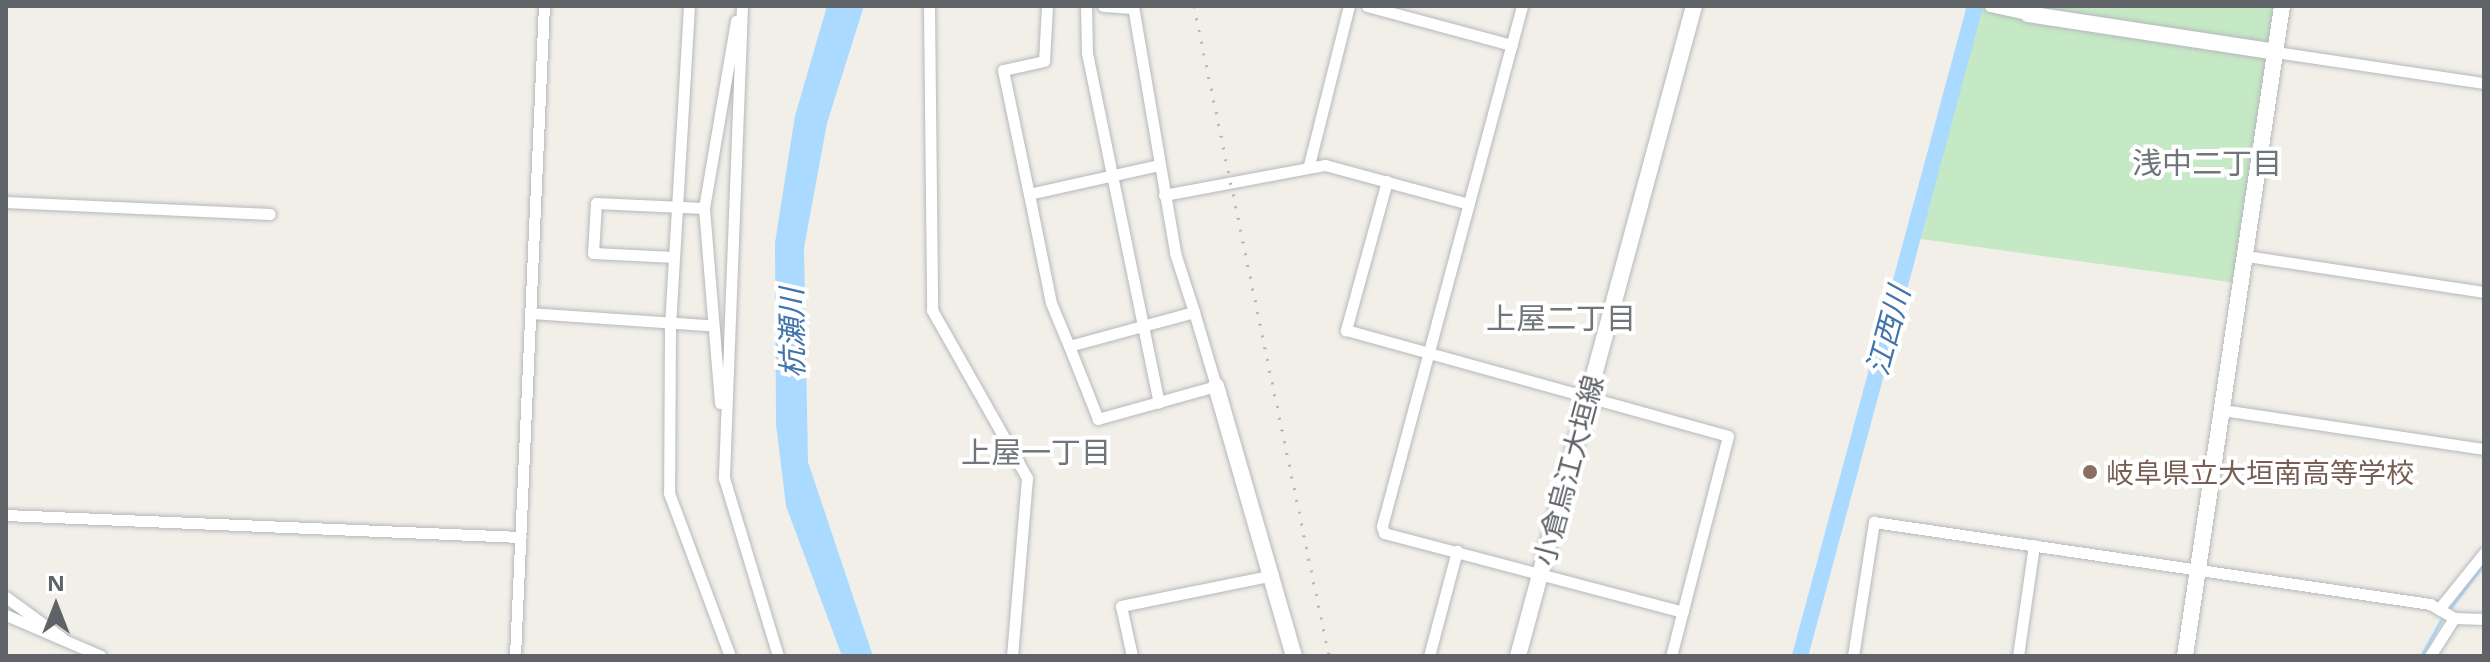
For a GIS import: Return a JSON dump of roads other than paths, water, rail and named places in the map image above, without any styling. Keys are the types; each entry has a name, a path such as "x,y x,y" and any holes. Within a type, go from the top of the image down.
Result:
{"street":[{"path":"515,656 544,6"},
{"path":"689,6 670,323 670,505 730,656"},
{"path":"929,6 932,310 948,350 1016,447 1027,478 1012,656"},
{"path":"1047,6 1044,61 1003,70 1051,303 1098,419 1216,386"},
{"path":"1086,6 1087,53 1159,403"},
{"path":"1103,6 1133,7 1164,195 1194,312 1273,575 1294,656"},
{"path":"1309,165 1349,6"},
{"path":"1367,6 1512,45"},
{"path":"1522,6 1382,526 1384,533 1683,612"},
{"name":"小倉烏江大垣線","path":"1518,656 1694,6"},
{"path":"1990,6 2484,83"},
{"path":"2185,656 2282,6"},
{"path":"726,419 708,325 704,208 742,8"},
{"path":"742,8 726,419 731,512 778,656"},
{"path":"1029,194 1159,165"},
{"path":"1164,195 1309,165 1387,181 1469,204"},
{"path":"1387,181 1346,330 1728,436 1671,656"},
{"path":"6,202 270,214"},
{"path":"674,257 593,253 596,203 704,208"},
{"path":"2246,256 2484,292"},
{"path":"1069,346 1194,312"},
{"path":"530,313 708,325"},
{"path":"2223,410 2484,449"},
{"path":"6,515 521,537"},
{"path":"1853,656 1874,522 2198,569 2439,609 2454,618 2484,619"},
{"path":"2018,656 2034,545"},
{"path":"1429,656 1457,551"},
{"path":"2439,609 2484,553"},
{"path":"1132,656 1121,606 1273,575"},
{"path":"6,597 62,639"},
{"path":"6,615 101,656"},
{"path":"2430,656 2454,618"}],"water":[{"name":"杭瀬川","path":"827,6 864,6 827,123 804,248 808,462 873,656 842,656 786,506 776,424 775,243 795,116"}],"waterway":[{"name":"江西川","path":"1800,656 1975,6"},
{"path":"2451,607 2484,564"},
{"path":"2421,656 2441,620"}],"railway":[{"path":"1194,6 1329,656"}],"place":[{"name":"岐阜県立大垣南高等学校","path":"2090,472"}],"district":[{"name":"浅中二丁目","path":"2207,163"},
{"name":"上屋二丁目","path":"1561,318"},
{"name":"上屋一丁目","path":"1036,452"}]}
